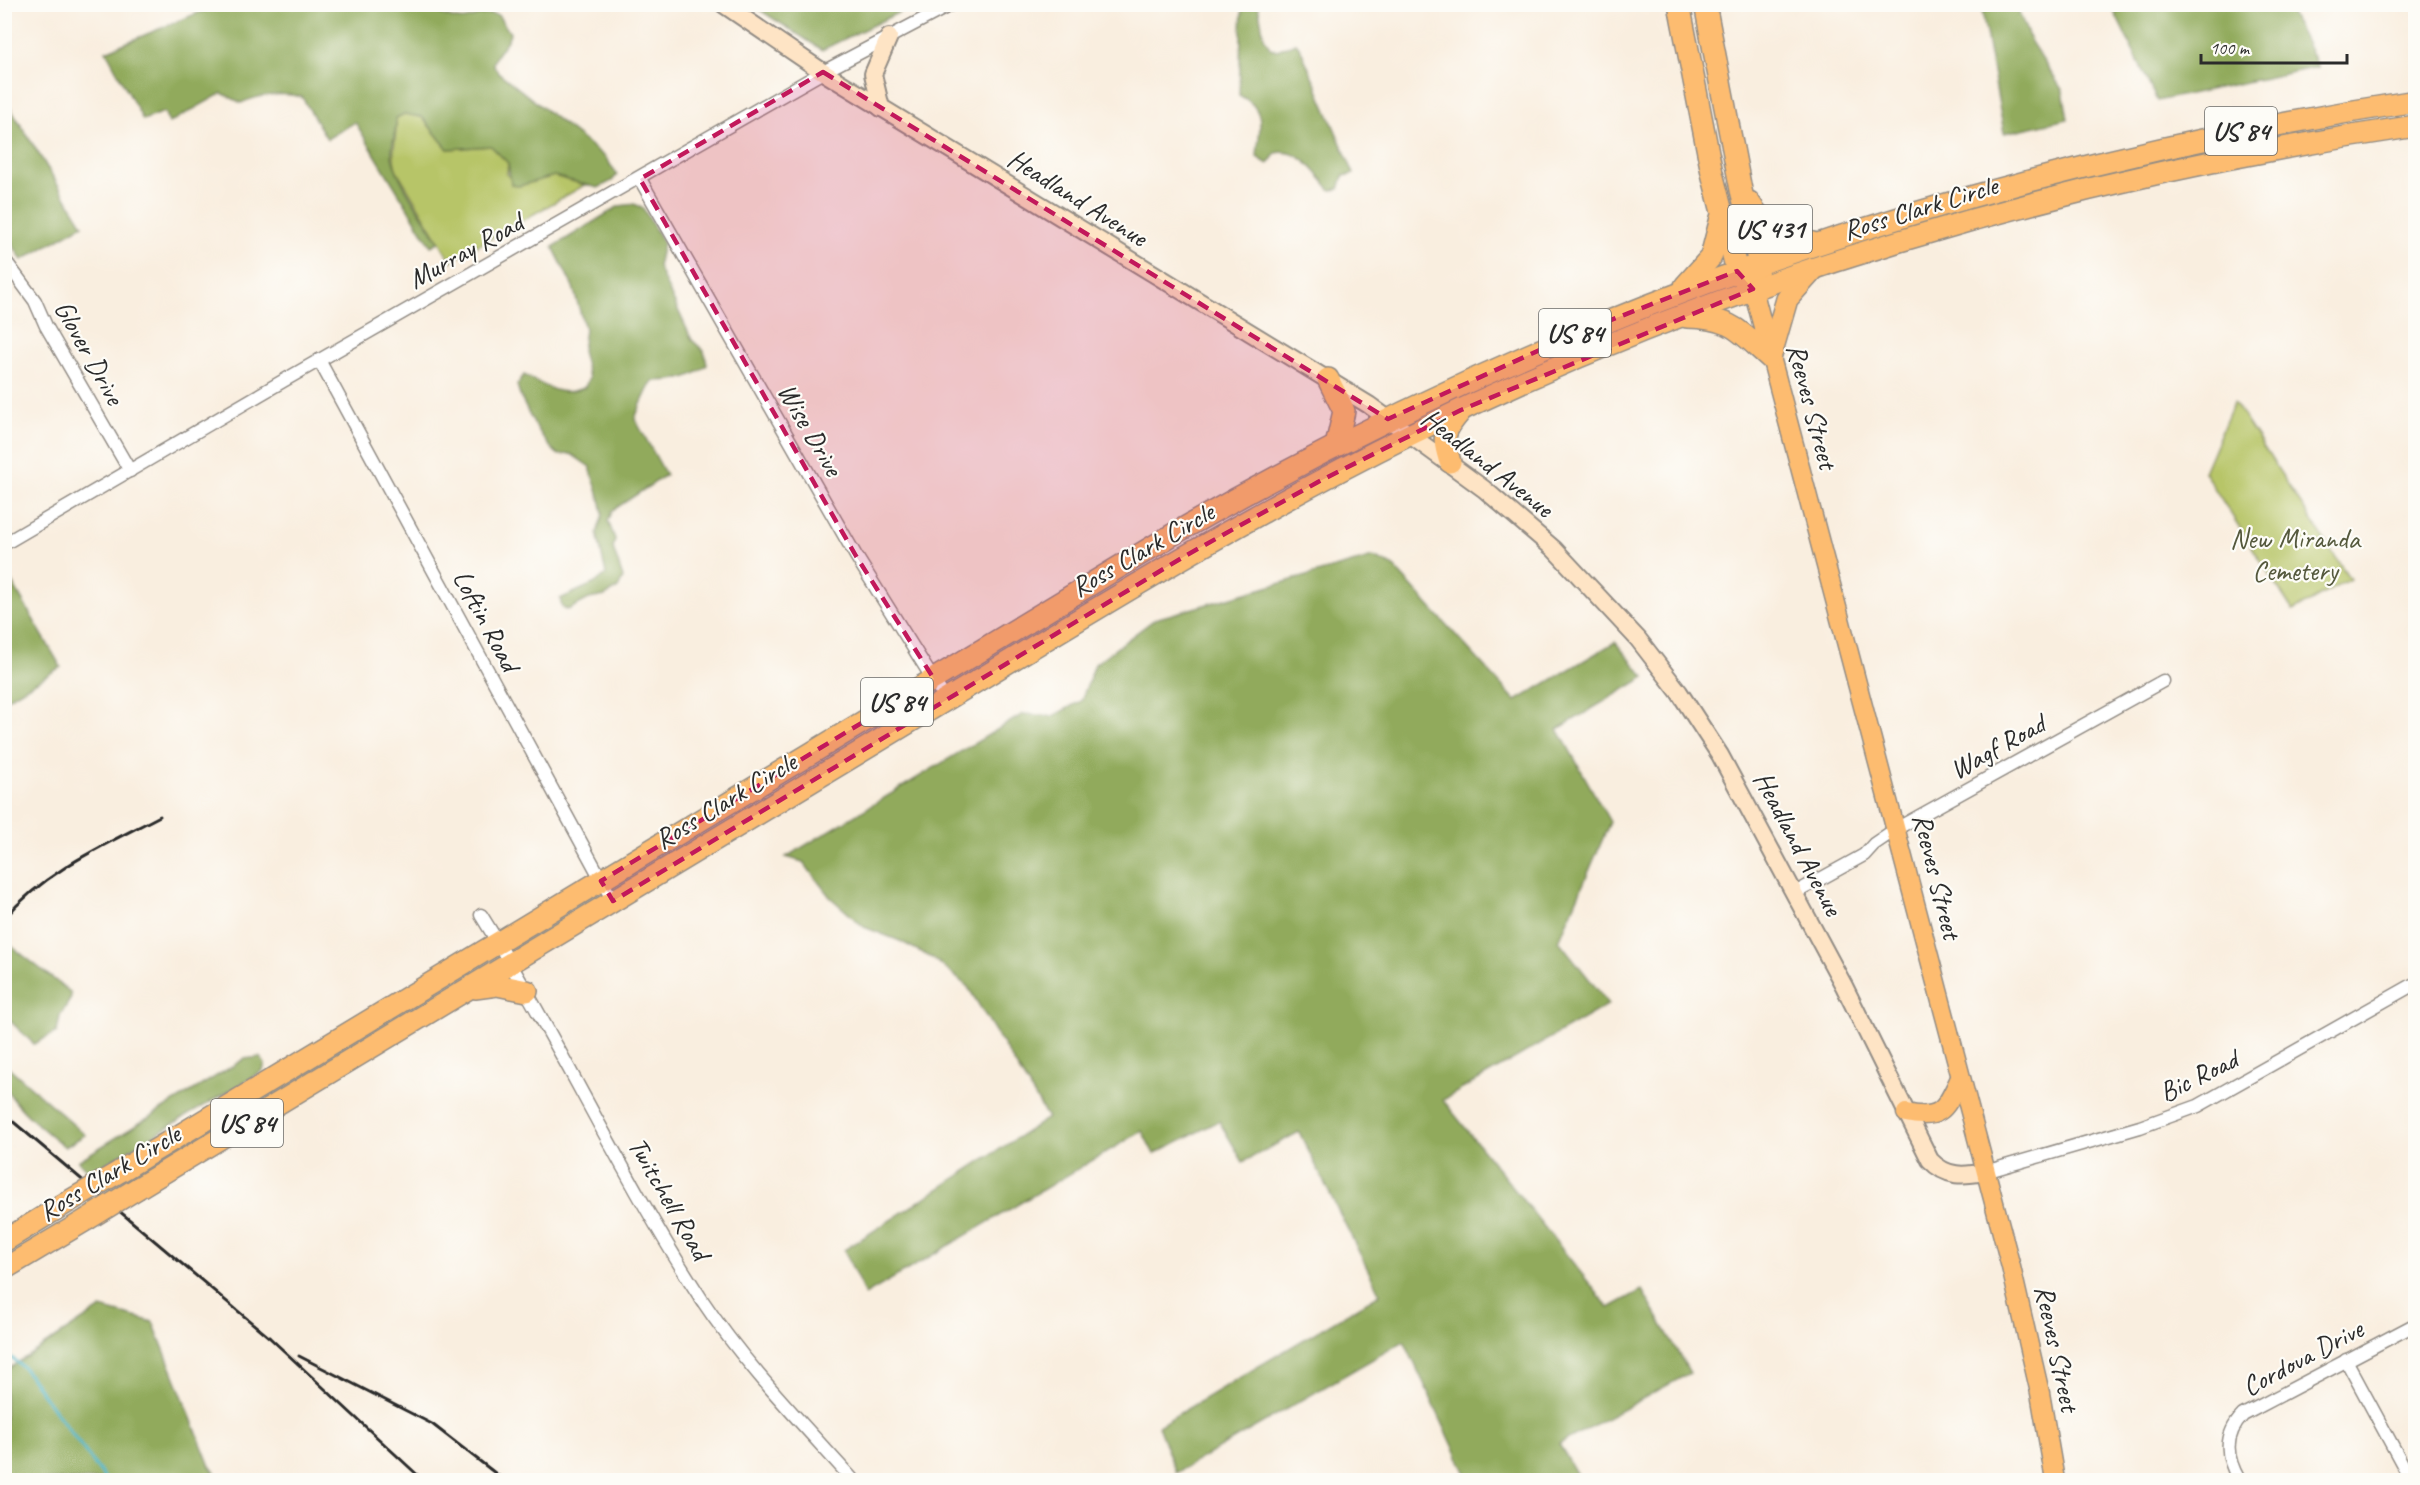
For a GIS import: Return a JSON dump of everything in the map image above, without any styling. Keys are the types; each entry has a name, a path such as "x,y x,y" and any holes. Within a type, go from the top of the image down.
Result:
{"highway":[{"name":"Reeves Street","path":"1679,4 1722,215 1737,271 1753,289"},
{"name":"Reeves Street","path":"1705,4 1741,190 1759,263 1753,289"},
{"name":"Ross Clark Circle","path":"4,1241 1180,531 1388,419 1531,352 1680,291 1816,243 1945,202 2102,161 2241,131 2415,101"},
{"name":"Ross Clark Circle","path":"4,1269 1196,550 1410,434 1680,316 1815,268 1995,213 2152,174 2246,154 2415,126"},
{"name":"US 431","path":"1741,190 1760,219 1773,231 1790,239 1816,243"},
{"path":"1680,291 1711,257 1722,215"},
{"path":"1680,316 1710,318 1728,323 1770,358 1787,299 1815,268"},
{"path":"1328,379 1344,411 1336,446"},
{"path":"1450,462 1444,436 1446,429 1461,410"},
{"path":"468,989 497,985 527,991"}],"main road":[{"name":"Headland Avenue","path":"723,4 823,72 881,108 1328,379 1450,462 1554,549 1638,639 1679,692 1720,755 1795,893 1926,1154 1936,1166 1947,1173 1964,1176 1985,1172"},
{"path":"881,108 873,74 889,37"},
{"name":"Reeves Street","path":"1753,289 1960,1078 2012,1267 2035,1370 2055,1480"},
{"path":"1906,1113 1928,1116 1941,1111 1960,1078"}],"street":[{"name":"Murray Road","path":"4,544 319,360 823,72 952,4"},
{"name":"Wise Drive","path":"640,178 856,556 946,700"},
{"name":"Glover Drive","path":"4,259 35,301 46,326 130,471"},
{"name":"Loftin Road","path":"319,360 613,902"},
{"name":"Wagf Road","path":"1795,893 1864,855 1874,844 1896,829 2163,681"},
{"name":"Twitchell Road","path":"481,915 511,963 701,1298 753,1366 853,1480"},
{"name":"Bic Road","path":"1985,1172 2140,1128 2198,1106 2415,983"},
{"name":"Cordova Drive","path":"2239,1480 2229,1461 2228,1448 2230,1435 2237,1421 2250,1410 2415,1324"},
{"path":"2346,1360 2411,1480"}],"highlighted area":[{"path":"823,72 1388,419 1575,334 1737,271 1753,289 1461,410 1318,482 1185,556 613,901 601,881 934,679 856,556 640,179"}],"green space":[{"path":"752,4 914,5 822,50"},
{"path":"217,5 433,5 435,11 457,19 484,14 498,15 510,33 494,59 493,64 498,72 606,158 617,175 612,181 598,188 554,176 519,186 511,185 508,163 491,146 448,149 422,117 404,114 396,118 392,155 398,175 439,242 431,246 355,122 327,139 302,97 271,95 241,103 222,93 169,123 164,112 143,120 106,51"},
{"path":"1242,5 1258,5 1264,37 1270,48 1277,50 1296,43 1300,48 1354,174 1343,176 1339,189 1331,190 1307,163 1293,154 1276,153 1268,164 1257,157 1259,114 1249,101 1239,95"},
{"path":"1981,5 2016,5 2031,42 2063,91 2068,119 2004,133"},
{"path":"2111,5 2287,5 2318,67 2157,101"},
{"path":"4,98 83,225 22,260 5,233"},
{"path":"404,114 422,117 448,149 491,146 508,163 507,174 519,186 554,176 585,185 451,261 396,169 394,155 396,118"},
{"path":"634,204 643,208 663,243 658,267 692,340 704,351 707,365 689,376 651,383 635,419 666,475 613,510 608,521 615,539 613,548 623,578 618,588 605,596 589,599 568,610 562,607 560,599 595,583 606,574 597,533 603,514 601,503 590,467 571,454 559,455 553,450 534,423 517,385 524,375 554,390 568,392 585,387 589,378 582,351 585,329 573,287 553,247 619,206"},
{"name":"New Miranda Cemetery","path":"2234,402 2350,579 2293,611 2204,472"},
{"path":"1373,557 1393,566 1516,701 1615,642 1645,677 1558,729 1610,822 1559,941 1609,1004 1443,1100 1609,1308 1642,1290 1690,1373 1559,1444 1580,1480 1469,1480 1404,1341 1176,1473 1158,1426 1380,1294 1299,1132 1243,1162 1219,1121 1154,1154 1142,1131 865,1295 844,1250 1048,1118 968,987 934,959 900,941 864,927 830,897 803,862 786,857 1023,714 1053,716 1081,701 1095,664 1155,619"},
{"path":"4,569 61,667 5,700 4,700"},
{"path":"10,945 70,992 71,998 60,1016 57,1032 34,1044 6,1017 4,951"},
{"path":"260,1057 265,1064 263,1071 90,1173 78,1161 244,1059"},
{"path":"5,1064 85,1135 65,1147 40,1126 22,1109 9,1092 4,1080"},
{"path":"101,1308 153,1322 210,1466 221,1480 5,1480 5,1371"}],"waterway":[{"path":"4,1352 23,1367 106,1480"}],"railway":[{"path":"4,919 38,886 57,873 98,848 160,816"},
{"path":"4,1114 270,1338 423,1480"},
{"path":"299,1356 432,1424 504,1480"}]}
